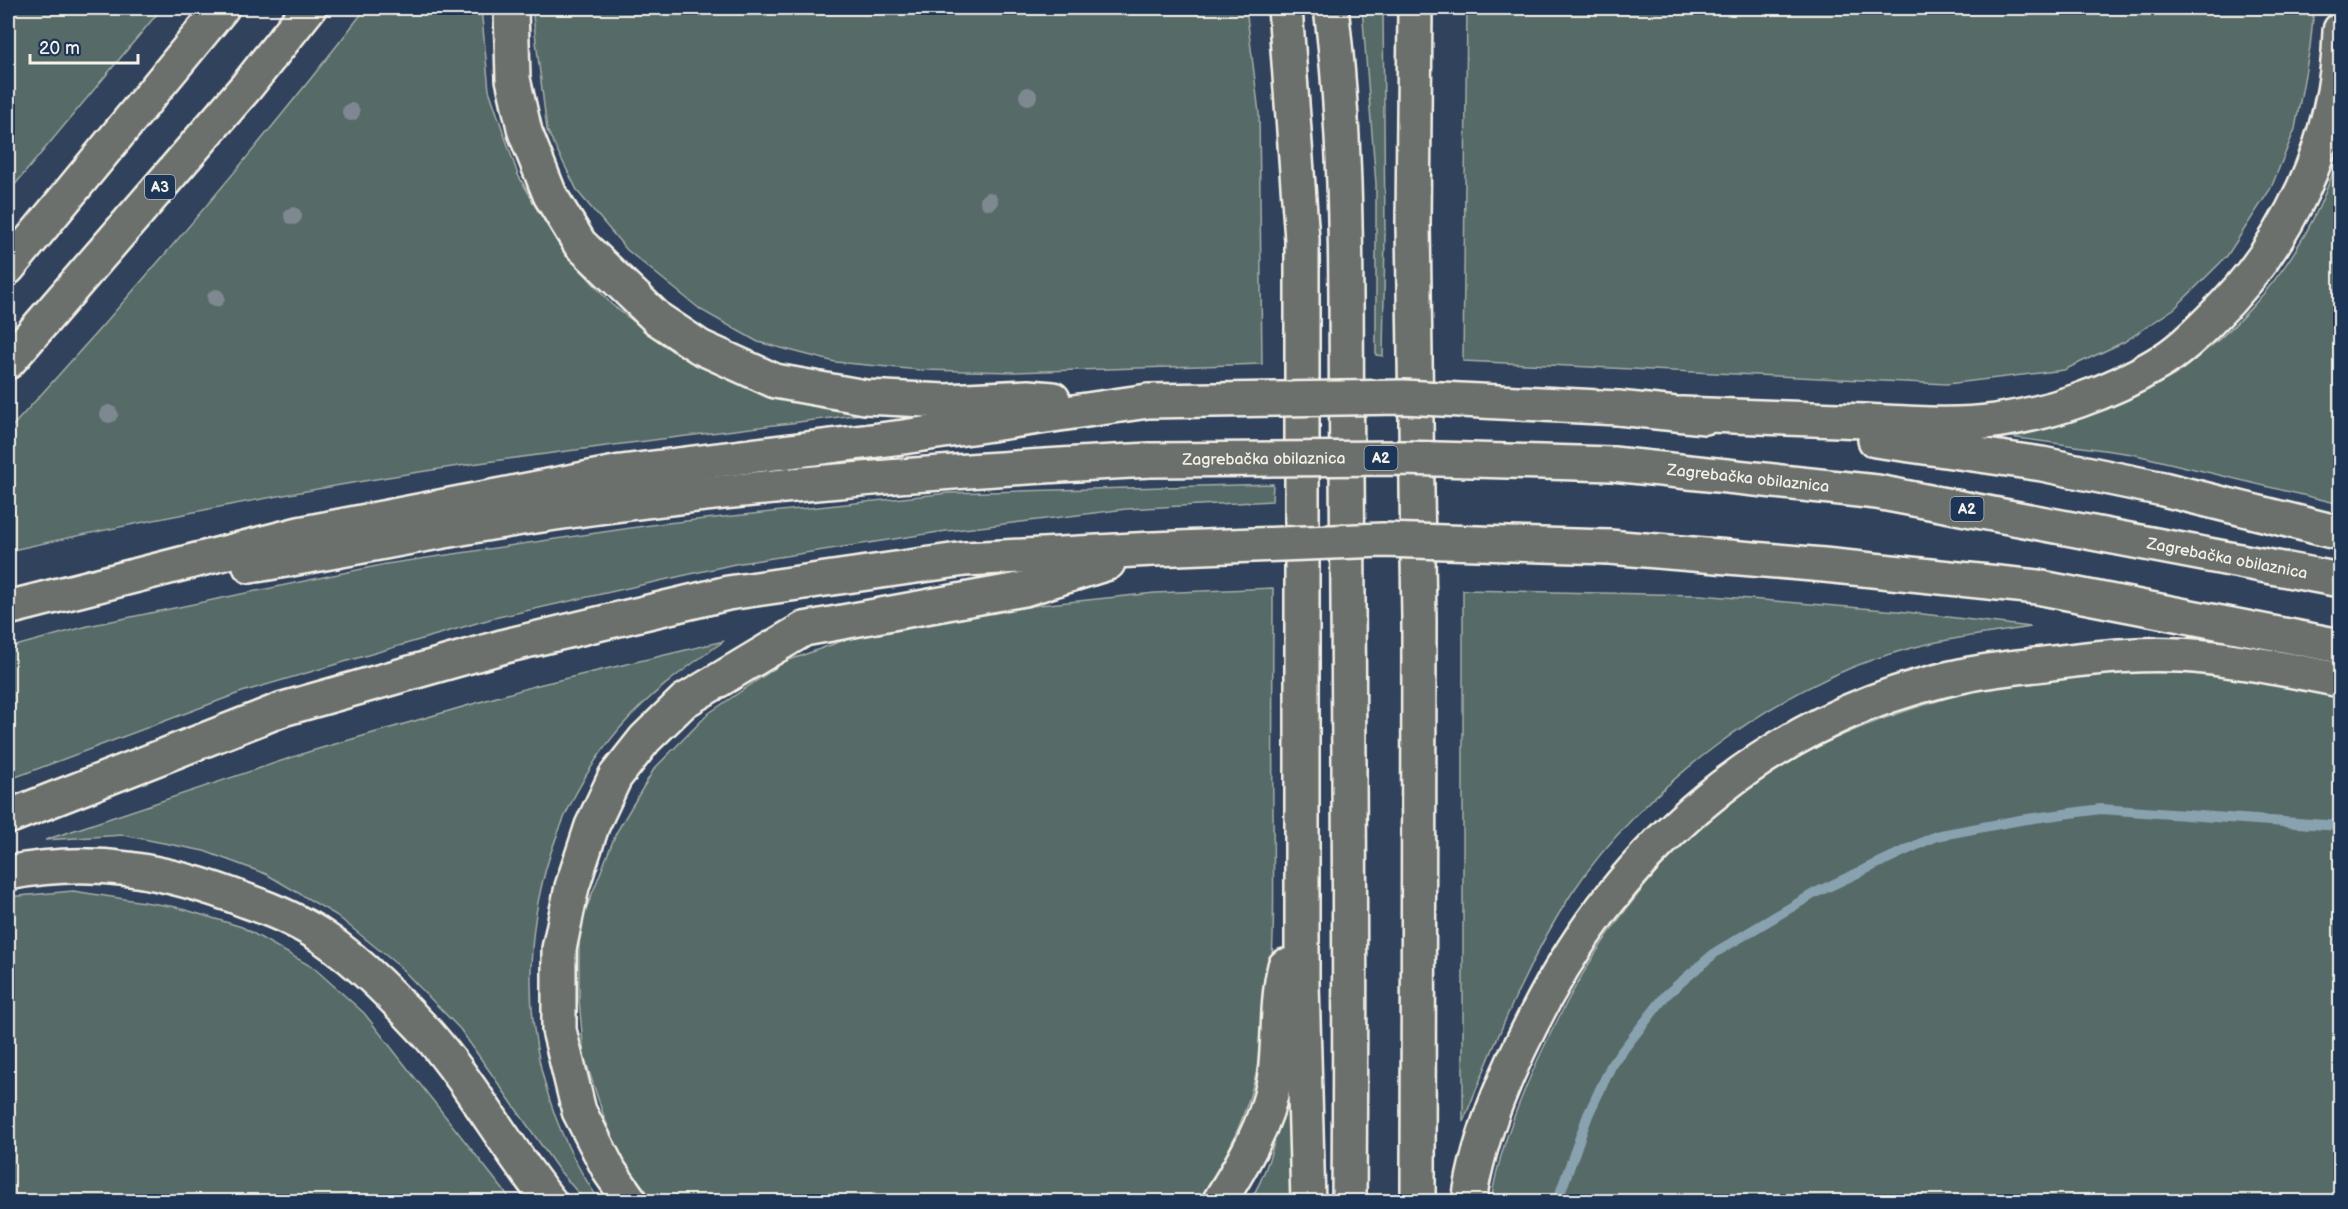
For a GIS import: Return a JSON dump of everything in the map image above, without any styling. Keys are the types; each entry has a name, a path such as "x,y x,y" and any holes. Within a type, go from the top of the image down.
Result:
{"highway":[{"path":"8,268 222,8"},
{"name":"A3","path":"8,362 248,86 309,8"},
{"path":"511,8 513,79 525,132 550,195 580,244 658,319 700,347 775,381 865,397 945,401 1028,397 1139,402 1403,397 1618,408 1682,414 2042,464 2163,489 2340,532"},
{"path":"1263,8 1273,87 1293,142"},
{"path":"1284,8 1302,240 1302,891 1308,1202"},
{"path":"1332,8 1339,73 1344,247 1351,885 1349,1202"},
{"path":"1415,8 1413,224 1419,620 1418,1202"},
{"path":"1682,414 1932,424 1994,421 2054,409 2105,389 2158,364 2192,338 2237,294 2270,251 2296,206 2319,150 2332,98 2340,30"},
{"path":"12,606 299,534 621,472 903,437 1139,402"},
{"name":"Zagrebačka obilaznica","path":"75,592 307,557 528,517 632,503 910,473 1150,460 1403,458 1613,464 1877,492 2340,580"},
{"path":"8,817 283,709 505,646 728,592 965,559 1383,540 1609,547 1824,565 2037,587 2340,646"},
{"path":"631,1202 610,1172 579,1111 559,1030 559,949 572,887 592,826 615,777 645,739 684,701 804,629 1024,589 1153,549"},
{"path":"1468,1202 1488,1128 1522,1042 1565,960 1617,890 1666,832 1736,775 1803,733 1879,699 1969,674 2118,655 2202,657 2340,680"},
{"path":"8,873 42,866 79,866 134,869 193,880 271,910 324,938 370,976 428,1034 550,1202"},
{"path":"1219,1202 1256,1136 1274,1083 1283,975 1302,891"}],"green space":[{"path":"8,8 162,8 8,193"},
{"path":"366,8 481,8 489,90 518,175 557,242 611,304 672,351 762,393 862,414 558,452 388,477 197,511 8,551 8,431 192,223 324,63"},
{"path":"532,8 1246,8 1259,113 1262,364 1014,372 920,370 835,362 758,342 701,310 627,250 578,192 547,130"},
{"path":"1362,8 1383,8 1385,234 1383,356 1376,355 1376,184"},
{"path":"1467,8 2314,8 2310,47 2295,129 2271,188 2227,256 2175,308 2124,342 2064,370 1947,384 1463,361"},
{"path":"2340,149 2340,504 2132,454 2003,436 2100,411 2142,392 2181,369 2218,340 2251,308 2280,272 2305,234 2325,192"},
{"path":"1273,484 1272,501 1126,509 939,532 735,564 494,618 242,692 8,780 8,648 88,626 386,564 658,524 949,493"},
{"path":"1273,588 1274,913 1267,1014 1259,1063 1245,1111 1225,1157 1198,1201 654,1201 622,1160 604,1117 584,1056 579,1000 579,927 616,833 654,769 709,713 784,662 869,631 1039,605 1155,593"},
{"path":"1463,590 1700,595 1898,611 2031,627 1930,644 1897,652 1852,668 1806,689 1760,716 1715,746 1673,780 1601,854 1555,920 1525,976 1463,1122"},
{"path":"724,641 656,692 620,728 583,780 556,838 539,899 531,962 534,1025 546,1087 568,1146 600,1201 585,1201 558,1169 460,1029 399,966 336,915 266,874 204,851 123,835 45,840 308,752 538,685"},
{"path":"2113,671 2202,674 2340,694 2340,1197 2330,1202 1491,1202 1501,1155 1518,1106 1549,1036 1577,983 1640,891 1664,863 1717,812 1746,789 1797,757 1882,719 1986,688"},
{"path":"73,891 176,907 242,927 314,968 364,1013 512,1201 8,1201 8,897"},
{"path":"1285,1095 1289,1097 1291,1201 1249,1202 1268,1164"}],"waterway":[{"path":"1557,1202 1588,1115 1612,1064 1666,995 1716,952 1815,893 1936,836 2020,820 2101,809 2340,826"}]}
